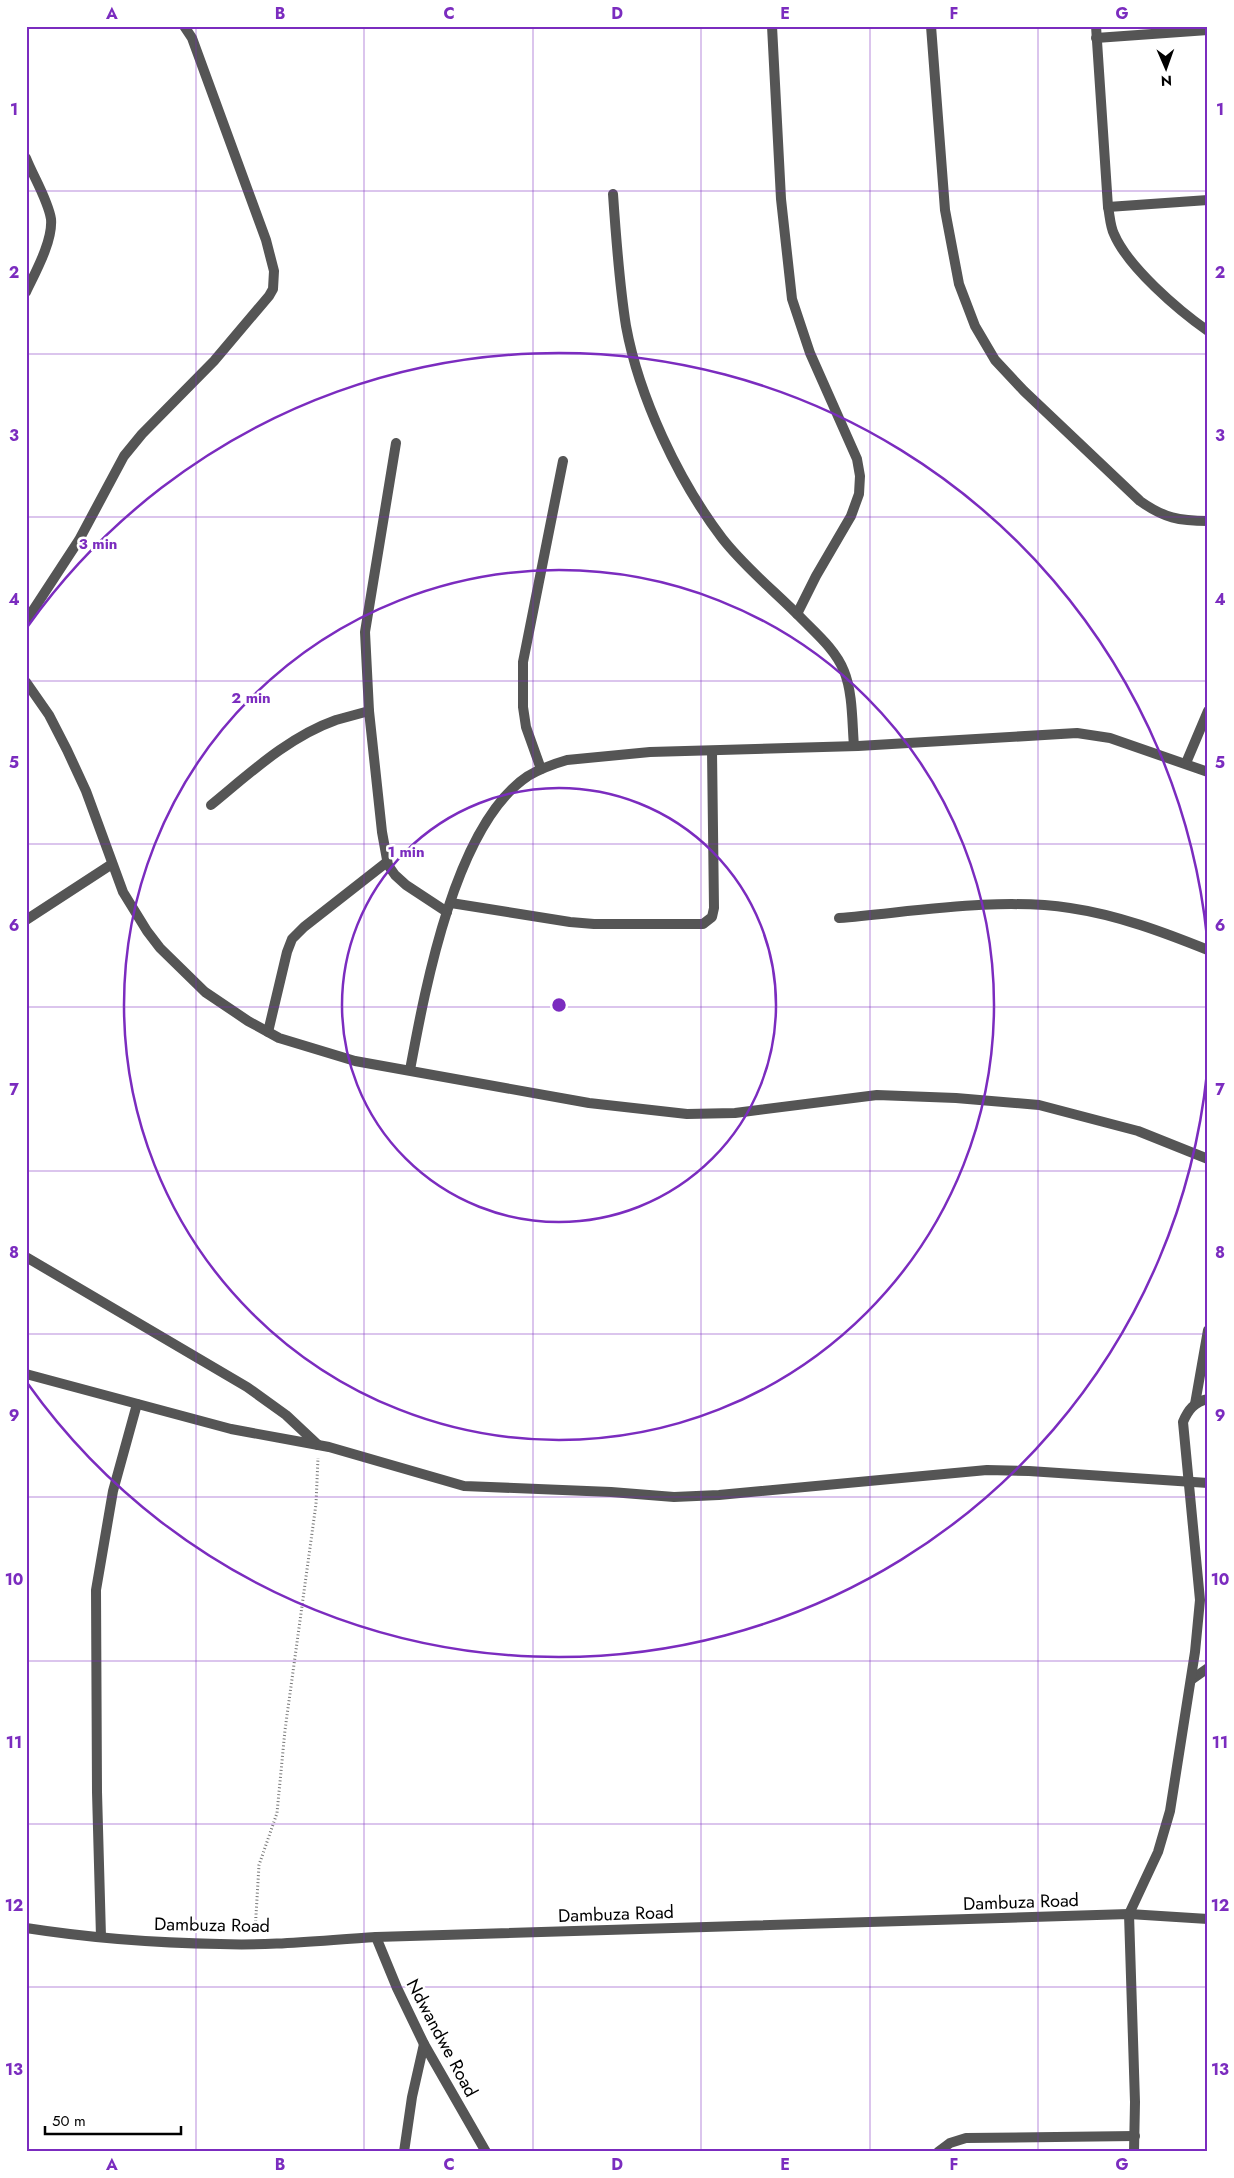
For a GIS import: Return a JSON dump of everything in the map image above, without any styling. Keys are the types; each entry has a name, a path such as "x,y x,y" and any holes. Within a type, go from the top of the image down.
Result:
{"street":[{"path":"26,621 79,540 124,456 142,434 250,321 273,288 274,266 266,240 192,38 184,26"},
{"path":"772,26 781,199 792,299 810,353 857,459 860,476 859,494 851,516 816,576 797,614"},
{"path":"932,26 945,210 959,284 975,326 995,360 1024,391 1140,501 1156,512 1174,519 1208,521"},
{"path":"1096,26 1108,207 1113,232 1127,256 1185,315 1208,331"},
{"path":"1096,38 1208,30"},
{"path":"26,158 51,220 49,236 41,260 26,292"},
{"path":"613,194 617,256 626,326 634,359 651,409 671,456 722,537 751,572 825,642 845,672 854,746"},
{"path":"1108,207 1208,200"},
{"path":"396,443 365,632 369,711 382,832 387,862 406,885 449,907 594,924 703,924 708,921 714,908 712,751"},
{"path":"541,769 526,727 522,707 523,662 563,461"},
{"path":"26,682 49,715 86,791 122,892 160,948 205,992 279,1038 354,1061 589,1103 687,1114 735,1113 876,1095 956,1098 1030,1104 1119,1125 1208,1159"},
{"path":"1186,763 1208,710"},
{"path":"211,805 273,754 317,729 335,721 369,711"},
{"path":"410,1070 429,973 449,907 468,854 488,818 516,787 527,777 541,769 567,760 650,752 854,746 1077,733 1110,738 1208,772"},
{"path":"268,1032 287,952 292,939 304,927 387,862"},
{"path":"26,920 112,864"},
{"path":"839,918 979,906 1070,908 1151,928 1208,950"},
{"path":"26,1257 247,1387 286,1414 318,1445"},
{"path":"1195,1404 1208,1330"},
{"path":"26,1374 231,1429 318,1445 413,1470 464,1486 610,1492 674,1498 987,1470 1029,1471 1208,1484"},
{"path":"1134,2152 1129,1914 1158,1852 1170,1811 1191,1680 1200,1600 1183,1422 1187,1412 1195,1404 1208,1399"},
{"path":"101,1937 97,1792 96,1590 113,1490 137,1404"},
{"path":"1191,1680 1208,1668"},
{"name":"Dambuza Road","path":"26,1928 101,1937 221,1944 255,1944 376,1937 1129,1914 1208,1919"},
{"name":"Ndwandwe Road","path":"376,1937 397,1988 424,2044 486,2152"},
{"path":"404,2152 412,2097 424,2044"},
{"path":"938,2152 950,2143 966,2138 1135,2136"}],"path":[{"path":"255,1944 259,1865 276,1813 285,1730 316,1504 318,1445"}]}
